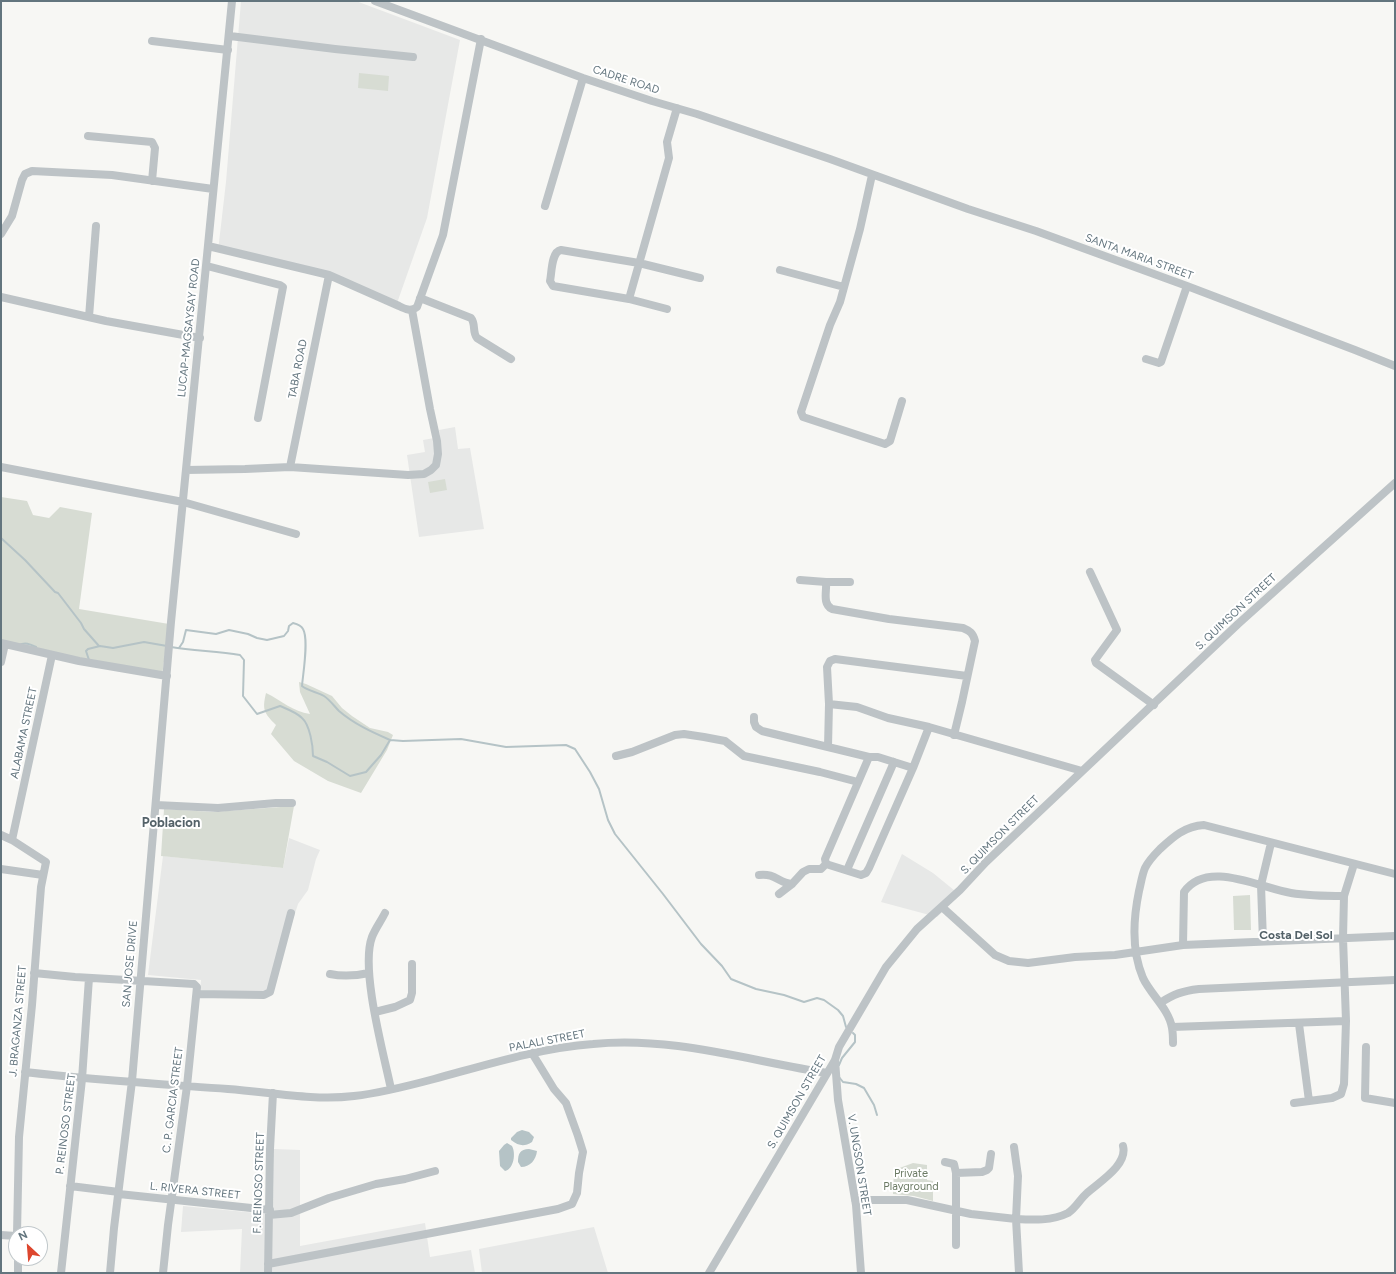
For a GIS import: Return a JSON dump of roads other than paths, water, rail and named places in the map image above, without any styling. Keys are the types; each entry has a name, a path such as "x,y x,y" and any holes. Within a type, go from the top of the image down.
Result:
{"street":[{"name":"LUCAP-MAGSAYSAY ROAD","path":"169,657 171,622 207,266 213,189 230,36 232,1"},
{"name":"CADRE ROAD","path":"375,1 583,78 830,159 872,175"},
{"path":"230,36 413,57"},
{"path":"208,246 329,275 399,306 412,310 417,307 443,235 481,39"},
{"path":"152,41 228,50"},
{"path":"545,206 583,78"},
{"path":"629,299 669,158 667,142 677,108"},
{"path":"88,136 152,142 155,148 152,181"},
{"path":"1,234 12,216 23,178 25,174 32,171 112,175 213,189"},
{"path":"872,175 860,229 840,302 830,325 801,409 804,417 885,444 890,441 902,401"},
{"name":"SANTA MARIA STREET","path":"872,175 1036,231 1187,286 1395,366"},
{"path":"89,317 96,226"},
{"path":"668,309 629,299 556,287 552,285 550,281 555,254 558,250 561,250 639,263 700,278"},
{"path":"207,266 280,285 282,288 258,418"},
{"path":"780,270 844,287"},
{"name":"TABA ROAD","path":"290,466 329,275"},
{"path":"1146,359 1159,363 1161,362 1187,286"},
{"path":"1,297 89,317 200,338"},
{"path":"420,298 471,318 473,321 474,333 477,338 511,359"},
{"path":"186,470 245,469 290,466 408,475 424,474 432,470 436,465 438,454 437,441 412,310"},
{"path":"1,467 183,502 296,534"},
{"name":"S. QUIMSON STREET","path":"709,1273 835,1060 839,1047 886,967 917,929 960,890 986,862 1154,705 1238,624 1395,483"},
{"path":"1090,572 1117,630 1098,655 1095,660 1096,663 1154,705"},
{"path":"800,580 850,582"},
{"path":"826,582 826,602 827,606 832,609 889,619 963,628 970,631 975,641 954,735"},
{"path":"1,662 3,643 79,662 167,676"},
{"name":"ALABAMA STREET","path":"12,840 52,655"},
{"name":"SAN JOSE DRIVE","path":"110,1273 132,1081 169,657"},
{"path":"828,747 829,704 827,667 830,662 835,659 967,676"},
{"path":"829,704 857,707 888,718 929,727 1082,772"},
{"path":"754,717 756,727 762,731 869,757 878,757 913,768"},
{"path":"826,864 861,875 866,873 913,768 929,727"},
{"path":"616,756 632,752 675,735 684,734 704,736 725,741 744,756 820,772 858,782"},
{"path":"826,864 825,857 869,757"},
{"path":"848,870 894,762"},
{"path":"156,805 218,808 292,803"},
{"path":"1173,1043 1172,1027 1160,1003 1144,978 1135,951 1134,926 1142,876 1150,860 1173,837 1188,828 1204,825 1395,874"},
{"name":"J. BRAGANZA STREET","path":"1,835 12,840 46,862 43,875 36,937 19,1137 17,1226"},
{"path":"1264,942 1261,884 1271,842"},
{"path":"779,894 792,884 803,872 809,869 821,869 826,864"},
{"path":"1294,1103 1332,1098 1341,1094 1344,1084 1346,1021 1343,938 1344,896 1354,864"},
{"path":"1,869 43,875"},
{"path":"759,875 771,875 786,883 792,884"},
{"path":"1183,945 1184,892 1194,882 1201,879 1212,876 1226,877 1261,884 1290,893 1315,896 1344,896"},
{"path":"942,907 995,955 1009,961 1028,963 1074,957 1114,955 1183,945 1395,936"},
{"path":"34,973 89,978 194,984 197,987 197,994 264,995 270,992 292,913"},
{"path":"385,913 372,938 369,973 375,1012 391,1089"},
{"path":"375,1012 395,1007 410,1000 412,993 412,964"},
{"path":"330,974 353,976 369,973"},
{"name":"P. REINOSO STREET","path":"60,1273 82,1079 89,978"},
{"path":"1160,1003 1175,994 1199,989 1395,980"},
{"name":"C. P. GARCIA STREET","path":"163,1273 171,1200 187,1086 197,994"},
{"path":"1172,1027 1300,1024 1346,1021"},
{"path":"1300,1024 1309,1102"},
{"name":"PALALI STREET","path":"25,1072 82,1079 132,1081 312,1097 354,1096 391,1089 532,1053 594,1044 637,1043 685,1046 792,1068 827,1073"},
{"path":"1366,1047 1365,1098 1395,1103"},
{"path":"268,1264 558,1209 572,1204 578,1194 578,1173 582,1157 578,1136 566,1103 554,1088 532,1053"},
{"name":"V. UNGSON STREET","path":"835,1060 838,1100 855,1200 861,1273"},
{"name":"F. REINOSO STREET","path":"268,1273 270,1150 274,1093"},
{"path":"855,1200 907,1200 984,1216 1016,1219 1046,1219 1056,1217 1068,1213 1086,1194 1115,1168 1124,1155 1123,1146"},
{"path":"1014,1147 1018,1176 1018,1203 1016,1219 1019,1273"},
{"path":"956,1173 982,1172 987,1170 989,1168 991,1154"},
{"path":"945,1162 954,1164 956,1173 956,1245"},
{"name":"L. RIVERA STREET","path":"70,1186 269,1212 291,1213 329,1198 363,1188 435,1171"}],"waterway":[{"path":"1,538 25,560 55,592 58,593 84,629 99,646"},
{"path":"179,648 183,642 186,630 216,634 229,630 267,640 284,636 288,631 289,626 293,623 297,624 303,629 306,640 302,686 324,696 339,711 357,724 390,740"},
{"path":"89,660 86,651 88,649 100,646 113,648 144,642 167,646"},
{"path":"19,645 28,644 36,647"},
{"path":"171,647 240,655 244,660 243,696 257,714 280,706 297,714 305,721 309,730 312,741 313,756 327,762 350,776 366,772 381,755 390,740 461,739 506,747 566,745 575,749 599,789 608,820 615,834 701,944 722,966 731,979 756,989 784,995 804,1002 817,998 824,1000 838,1010 843,1016 846,1027"},
{"path":"839,1065 842,1058 855,1042 855,1035 853,1033"},
{"path":"839,1077 843,1082 856,1084 864,1088 874,1105 877,1115"}],"district":[{"name":"Poblacion","path":"171,823"},
{"name":"Costa Del Sol","path":"1296,935"}],"park label":[{"name":"Private Playground","path":"911,1180"}]}
